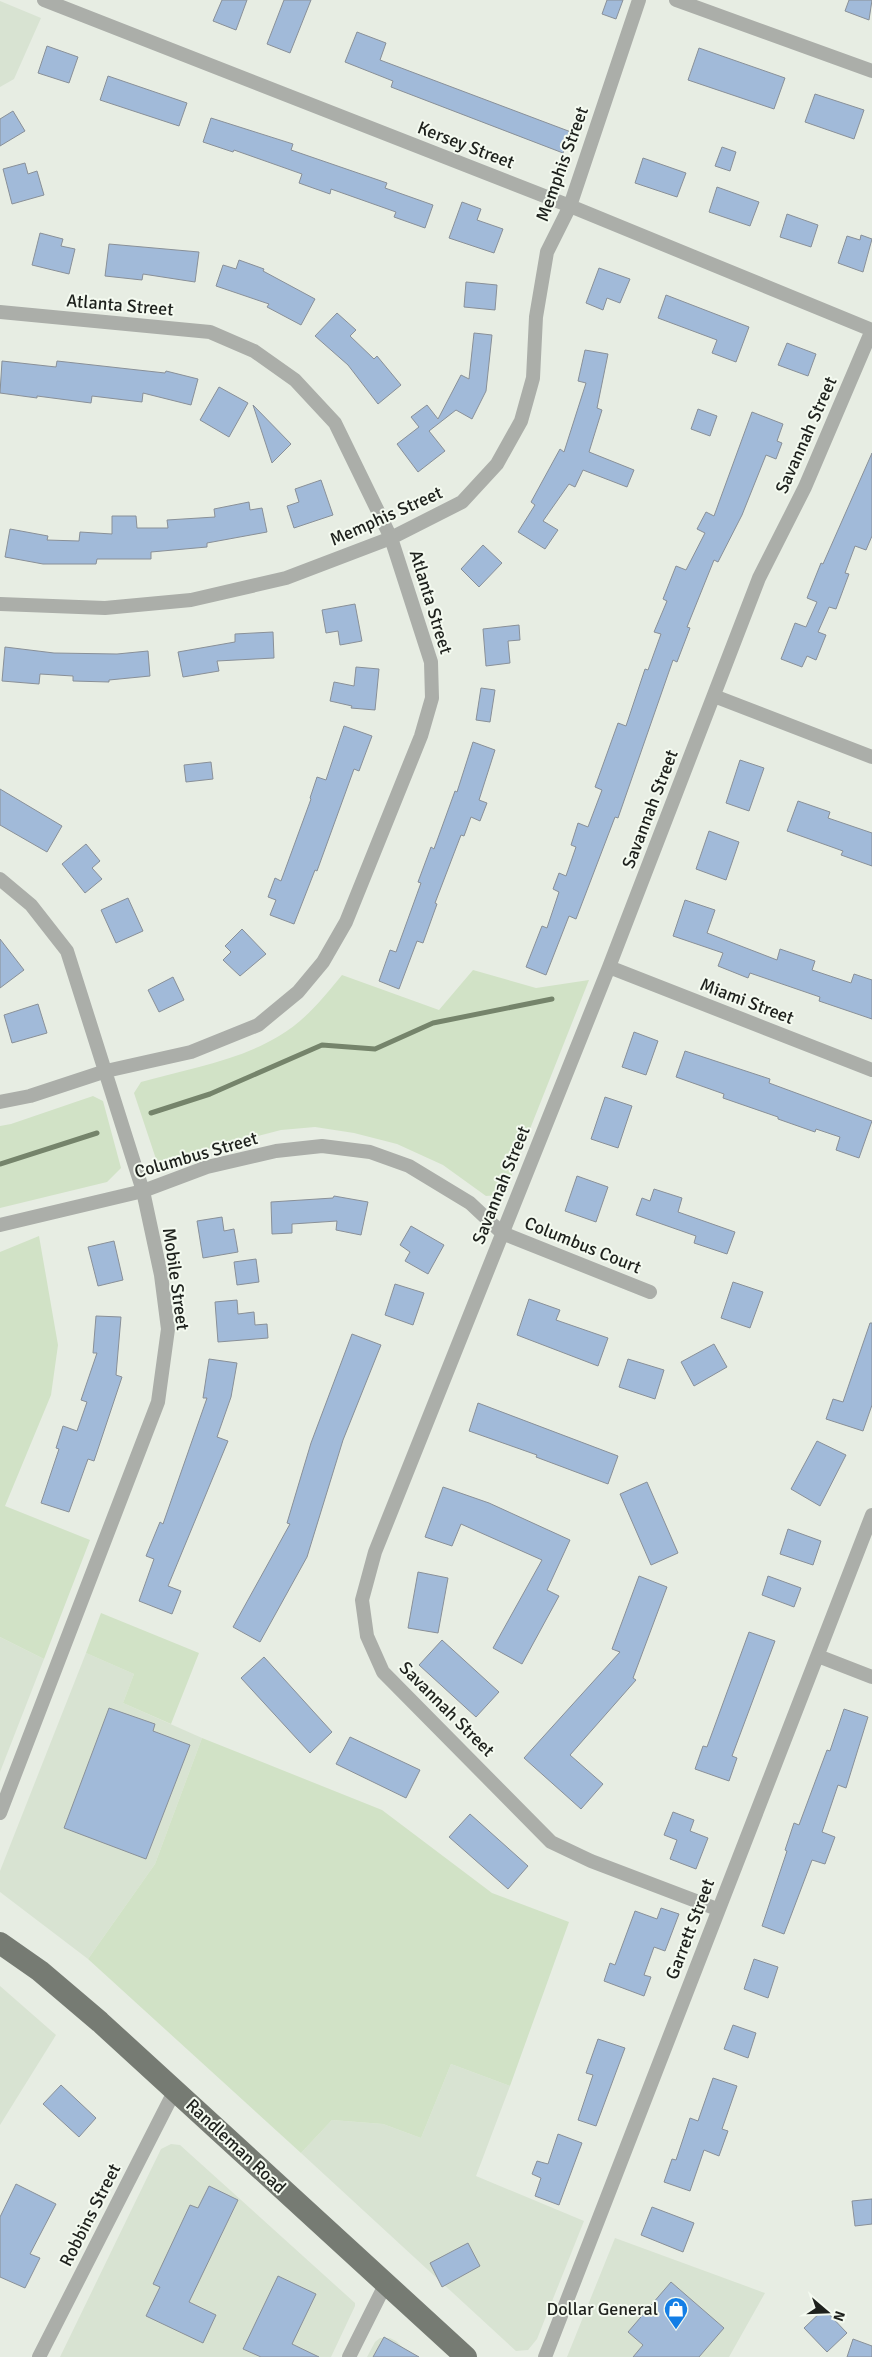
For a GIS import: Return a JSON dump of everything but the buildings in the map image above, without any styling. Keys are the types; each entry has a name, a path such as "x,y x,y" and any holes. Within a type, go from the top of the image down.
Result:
{"main road":[{"name":"Randleman Road","path":"0,1943 40,1971 175,2090 466,2357"}],"street":[{"name":"Kersey Street","path":"44,0 570,206 872,330"},
{"name":"Memphis Street","path":"0,604 104,608 191,600 286,578 391,538 462,502 497,464 522,421 533,378 536,317 547,252 570,206 639,0"},
{"path":"676,0 872,71"},
{"name":"Atlanta Street","path":"0,312 210,332 254,351 295,380 335,423 391,538 432,662 432,698 421,736 346,922 323,962 298,992 258,1025 192,1052 106,1071 30,1096 0,1102"},
{"name":"Savannah Street","path":"717,1910 590,1861 551,1842 383,1672 367,1636 362,1600 374,1552 609,968 759,578 805,487 872,330"},
{"path":"714,696 872,757"},
{"name":"Mobile Street","path":"0,879 31,904 67,951 143,1191 161,1275 168,1329 158,1402 0,1813"},
{"name":"Miami Street","path":"609,968 872,1070"},
{"name":"Columbus Street","path":"0,1225 143,1191 207,1167 276,1151 322,1146 370,1152 410,1166 470,1203 502,1233"},
{"name":"Columbus Court","path":"502,1233 650,1292"},
{"name":"Garrett Street","path":"545,2357 872,1515"},
{"path":"818,1656 872,1677"},
{"name":"Robbins Street","path":"39,2357 175,2090"},
{"path":"349,2357 386,2284"}],"shaded area":[{"path":"0,1 41,18 14,79 0,87"},
{"path":"473,970 536,988 589,980 507,1187 499,1195 486,1196 443,1165 397,1144 354,1133 315,1127 281,1130 157,1162 134,1093 141,1082 212,1064 263,1045 288,1030 306,1016 342,975 439,1010"},
{"path":"93,1096 103,1101 121,1168 107,1182 0,1208 0,1126"},
{"path":"39,1236 58,1345 51,1395 5,1506 90,1540 44,1659 0,1637 0,1252"},
{"path":"101,1613 199,1653 171,1724 123,1703 134,1674 86,1653"},
{"path":"0,1637 44,1659 0,1772"},
{"path":"86,1653 134,1674 123,1703 202,1738 155,1864 88,1959 0,1892 0,1871"},
{"path":"202,1738 382,1810 492,1893 569,1922 510,2086 451,2064 421,2138 383,2124 332,2120 301,2153 88,1959 155,1864"},
{"path":"0,1986 56,2035 0,2125"},
{"path":"451,2064 510,2086 476,2176 584,2221 537,2339 528,2350 516,2351 301,2153 332,2120 383,2124 421,2138"},
{"path":"171,2144 180,2145 355,2303 331,2357 60,2357 161,2149"},
{"path":"615,2238 765,2293 729,2357 567,2357"},
{"path":"380,2338 390,2338 396,2341 413,2357 367,2357 375,2342"}],"waterway":[{"path":"151,1113 210,1094 322,1045 375,1049 433,1023 552,999"},
{"path":"0,1164 97,1133"}],"place":[{"name":"Dollar General","path":"676,2330"}]}
